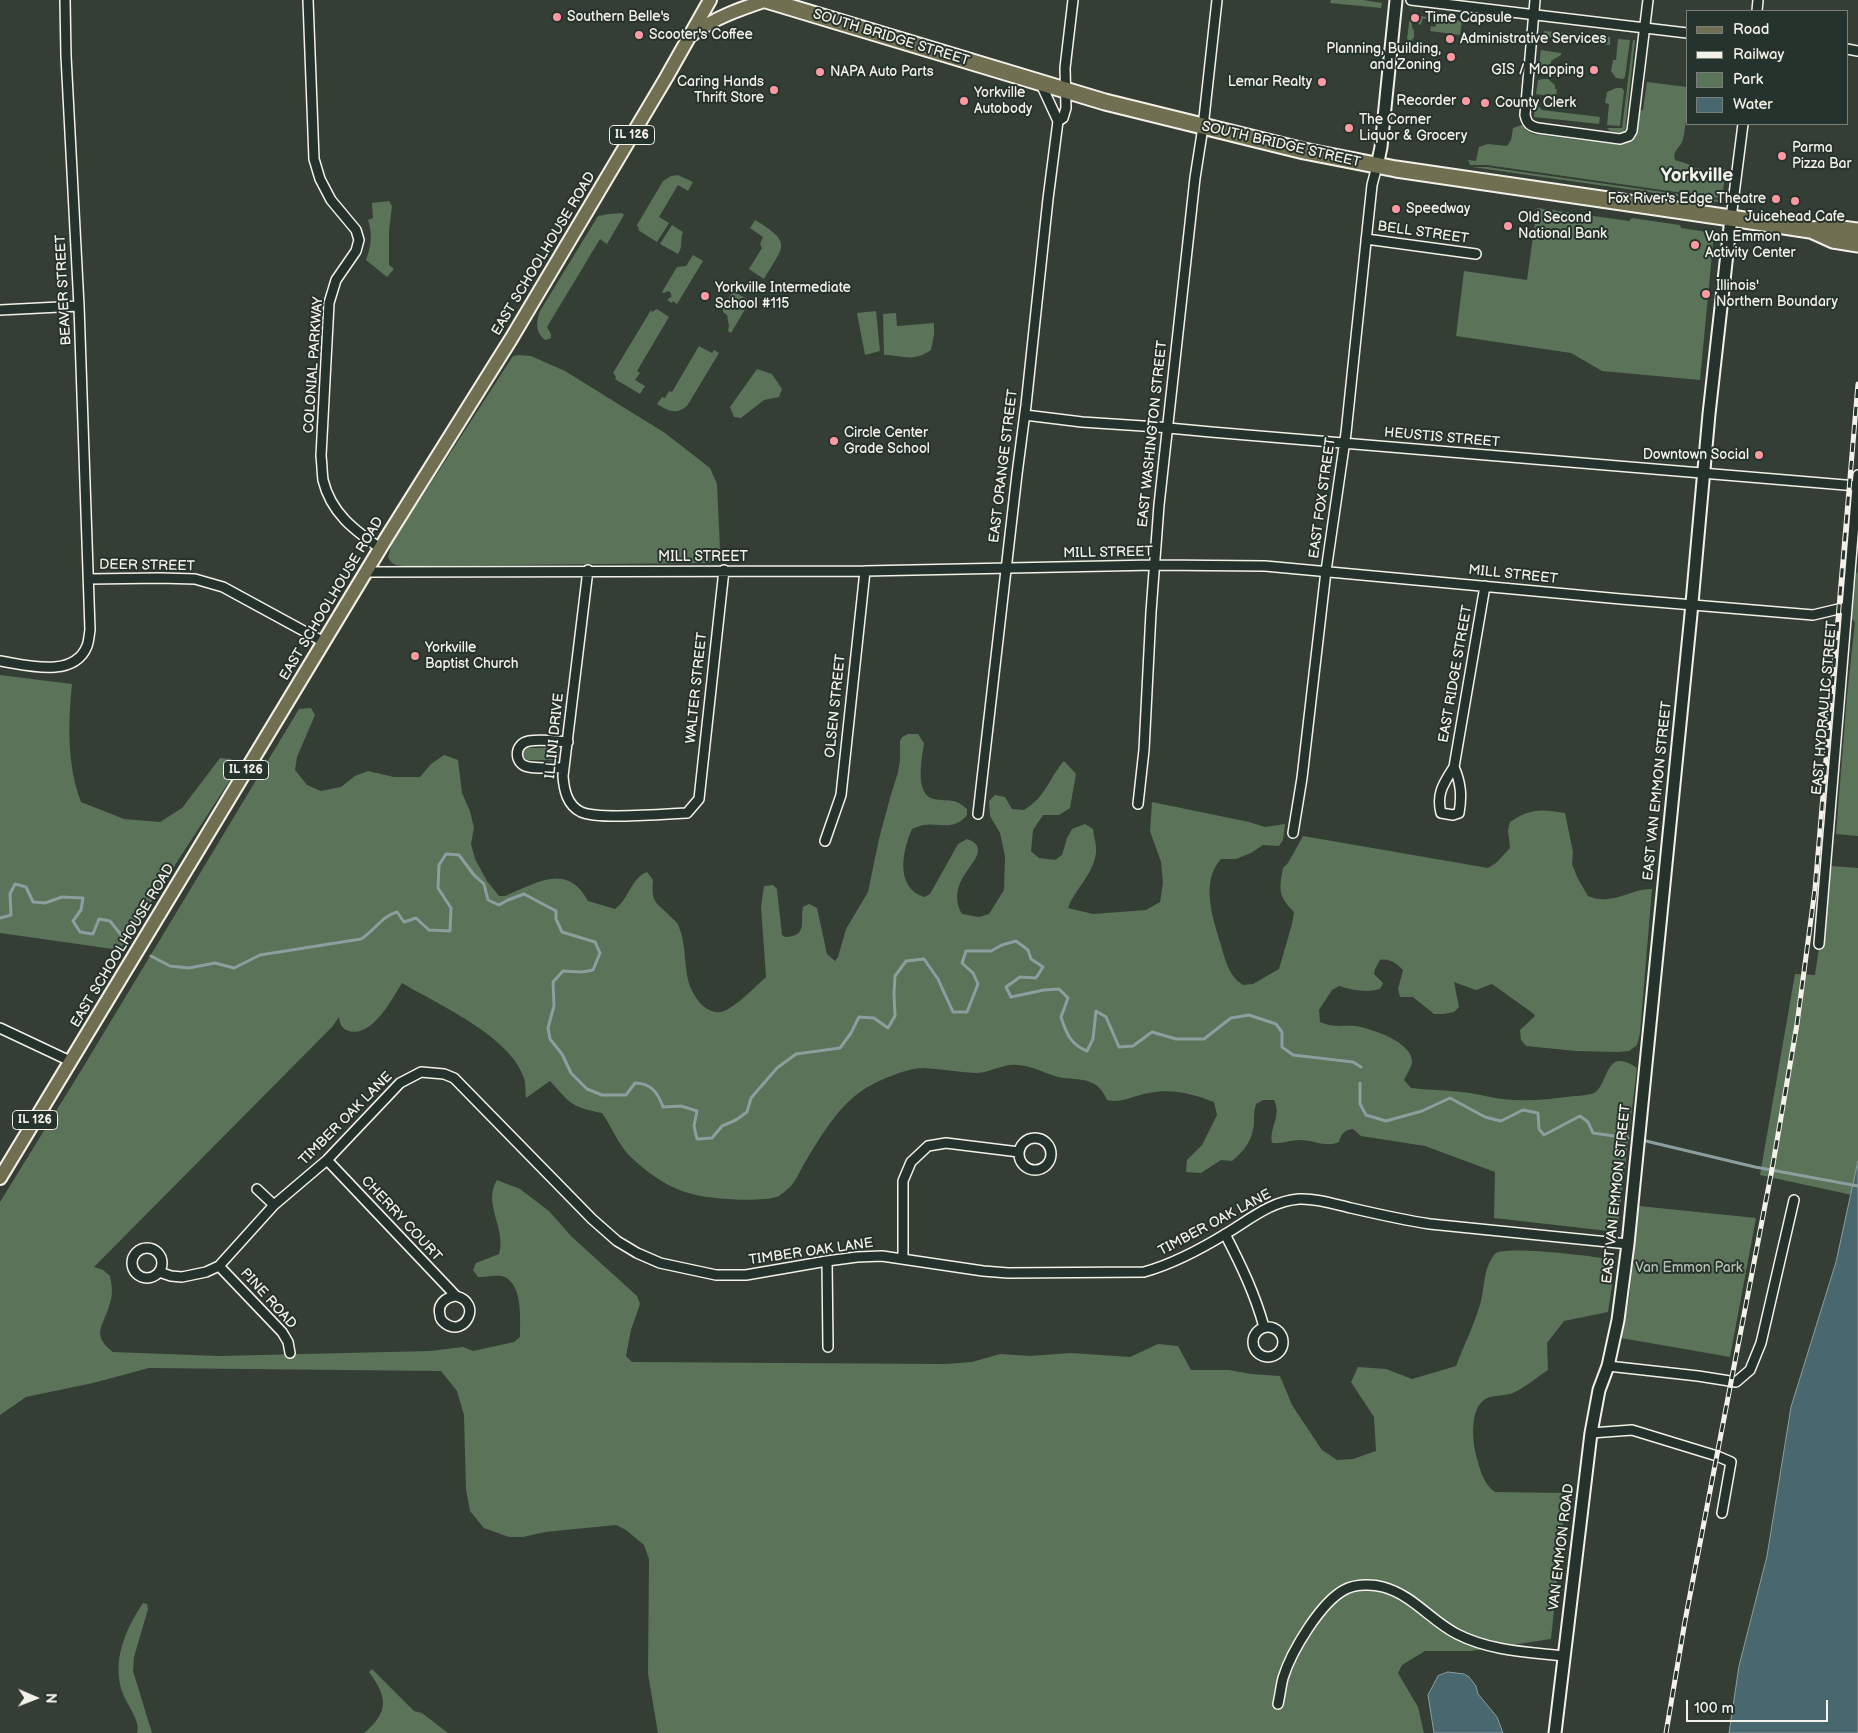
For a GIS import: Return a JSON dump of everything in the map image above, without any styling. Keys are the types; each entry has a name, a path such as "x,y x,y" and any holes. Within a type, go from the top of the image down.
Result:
{"highway":[{"name":"SOUTH BRIDGE STREET","path":"766,0 1065,90 1284,147 1377,166 1810,230 1834,228 1858,231"},
{"name":"SOUTH BRIDGE STREET","path":"1810,230 1833,240 1858,244"}],"main road":[{"name":"EAST SCHOOLHOUSE ROAD","path":"0,1178 380,548 511,339 666,78 710,0"},
{"name":"EAST SCHOOLHOUSE ROAD","path":"689,36 712,21 766,0"}],"street":[{"name":"BEAVER STREET","path":"65,0 66,64 79,306 89,579"},
{"name":"COLONIAL PARKWAY","path":"308,0 314,159 320,179 331,200 356,230 358,240 356,251 336,280 329,303 321,456 323,480 332,501 345,522 380,548"},
{"name":"EAST ORANGE STREET","path":"978,814 1025,415 1048,199 1058,121 1063,118 1066,108 1065,68 1073,0"},
{"name":"EAST WASHINGTON STREET","path":"1138,804 1144,750 1154,565 1172,382 1217,0"},
{"path":"1377,166 1381,147 1396,0"},
{"path":"1411,0 1686,32"},
{"path":"1535,0 1525,115 1526,122 1538,128 1625,138 1632,131 1648,0"},
{"path":"1040,82 1058,121"},
{"path":"1731,218 1743,125"},
{"name":"EAST FOX STREET","path":"1293,833 1302,778 1326,571 1344,443 1372,185 1377,166"},
{"name":"EAST VAN EMMON STREET","path":"1608,1366 1618,1320 1628,1244 1720,308 1731,218"},
{"name":"BELL STREET","path":"1366,239 1476,254"},
{"path":"0,310 79,306"},
{"name":"HEUSTIS STREET","path":"1025,415 1082,422 1857,486"},
{"name":"EAST HYDRAULIC STREET","path":"1819,944 1858,475"},
{"name":"MILL STREET","path":"366,572 588,570 864,571 1154,565 1265,566 1691,606 1813,615 1847,607"},
{"name":"ILLINI DRIVE","path":"588,570 564,768 566,796 583,813 598,816 687,814 694,807"},
{"name":"WALTER STREET","path":"694,807 699,799 724,570"},
{"name":"OLSEN STREET","path":"825,841 841,795 864,571"},
{"name":"DEER STREET","path":"0,661 49,668 64,666 77,659 87,646 90,630 89,579 160,578 195,580 223,587 324,642"},
{"name":"EAST RIDGE STREET","path":"1454,767 1460,781 1462,797 1459,813 1453,815 1442,813 1438,801 1444,783 1454,767 1486,586"},
{"path":"564,768 527,767 520,763 517,749 521,744 529,741 568,742"},
{"path":"0,1028 70,1061"},
{"name":"TIMBER OAK LANE","path":"219,1266 274,1205 327,1160 400,1083 421,1072 444,1074 454,1078 592,1219 618,1241 637,1253 660,1263 716,1275 746,1275 827,1261 871,1256 1008,1273 1144,1272 1161,1268 1225,1234 1269,1207 1299,1199 1318,1200 1404,1220 1437,1225 1628,1244"},
{"path":"903,1259 903,1181 911,1162 928,1146 946,1143 1019,1152"},
{"name":"CHERRY COURT","path":"327,1160 456,1296"},
{"path":"257,1189 274,1205"},
{"path":"1608,1366 1736,1382 1750,1370 1761,1343 1794,1200"},
{"path":"1225,1234 1245,1272 1257,1301 1264,1327"},
{"path":"827,1261 828,1347"},
{"path":"159,1272 182,1277 206,1272 219,1266"},
{"name":"PINE ROAD","path":"219,1266 282,1332 288,1342 290,1353"},
{"name":"VAN EMMON ROAD","path":"1555,1733 1591,1433 1599,1390 1608,1366"},
{"path":"1591,1433 1632,1430 1731,1462 1722,1513"},
{"path":"1278,1704 1284,1677 1299,1642 1322,1608 1346,1589 1367,1585 1383,1587 1403,1595 1456,1634 1482,1644 1505,1649 1564,1656"}],"green space":[{"path":"1331,0 1363,0 1382,3 1381,8 1330,3"},
{"path":"1410,15 1462,21 1460,35 1430,31 1431,26 1435,27 1437,22 1423,18 1419,25 1416,17 1412,24 1414,37 1409,41 1407,39"},
{"path":"1544,31 1610,37 1610,45 1553,39 1551,37 1548,39 1549,42 1542,44"},
{"path":"1618,39 1630,40 1625,77 1623,79 1616,78 1611,71 1613,60 1616,60"},
{"path":"1633,40 1635,40 1625,130 1622,133 1610,131 1607,128 1622,128"},
{"path":"1541,50 1561,53 1561,55 1551,61 1551,64 1555,67 1547,69 1539,65"},
{"path":"1548,79 1555,85 1555,89 1557,89 1556,97 1536,94 1538,80"},
{"path":"1647,82 1686,87 1684,133 1682,142 1674,157 1675,160 1688,164 1693,168 1702,169 1708,175 1713,175 1716,170 1723,171 1723,169 1726,169 1722,197 1718,198 1487,165 1470,165 1468,160 1476,161 1479,147 1488,144 1507,146 1511,140 1513,128 1522,125 1533,134 1619,145 1625,144 1633,137 1637,128 1639,111 1643,110"},
{"path":"1616,88 1622,88 1624,91 1620,126 1607,125 1609,104 1605,103 1607,92"},
{"path":"1535,102 1542,110 1600,117 1599,124 1534,117"},
{"path":"1472,167 1487,167 1719,200 1718,202"},
{"path":"678,175 693,182 688,191 678,185 659,217 669,223 657,242 638,230 637,225 663,181 671,176"},
{"path":"389,201 392,206 389,230 389,265 394,269 387,277 366,260 371,240 368,220 373,218 372,203"},
{"name":"Van Emmon Activity Center","path":"1537,208 1629,221 1632,218 1680,225 1681,228 1714,233 1700,380 1602,371 1571,353 1456,336 1464,271 1527,280"},
{"path":"622,213 624,215 607,244 600,239 547,327 551,338 545,340 539,334 537,327 540,311 598,216"},
{"path":"755,220 775,234 780,240 781,245 776,259 764,279 749,269 762,248 760,244 763,237 750,228"},
{"path":"672,225 683,232 681,248 678,254 660,244"},
{"path":"693,255 703,261 677,304 673,301 672,303 667,300 672,296 671,293 668,291 662,292 677,267 686,266"},
{"path":"733,291 750,301 731,333 728,331 727,315 723,312 723,307"},
{"path":"657,309 669,317 637,371 640,373 635,380 645,386 640,394 615,379 616,377 613,373 651,310 652,312"},
{"path":"876,311 880,351 865,355 857,313"},
{"path":"896,313 897,326 934,323 931,350 913,357 884,355 883,314"},
{"path":"699,346 712,353 714,350 719,353 687,406 683,409 672,411 657,404 662,397 665,398 669,391 672,392"},
{"path":"513,356 531,356 565,371 665,433 710,468 717,484 720,549 715,561 706,563 408,566 398,566 391,562 388,557 392,543"},
{"path":"757,369 772,374 782,389 779,397 764,400 741,418 734,417 730,407"},
{"path":"1858,570 1858,836 1836,834 1855,622 1852,619"},
{"path":"0,675 72,684 70,714 71,759 76,788 81,802 124,819 160,822 182,808 220,758 231,759 235,767 234,774 120,950 0,933"},
{"path":"311,708 315,715 297,757 295,770 307,785 321,791 341,787 355,776 368,771 394,777 420,777 431,764 444,755 458,760 462,793 470,811 474,828 471,844 475,859 487,881 499,896 505,896 540,882 561,879 571,882 580,889 588,901 615,909 624,900 637,879 647,872 653,880 654,899 679,926 683,940 688,980 692,991 699,1002 715,1012 721,1012 732,1007 766,977 761,907 764,886 773,885 777,889 782,935 785,937 792,936 800,931 803,907 809,904 817,908 827,954 835,961 838,957 846,929 868,892 879,839 898,772 900,741 902,737 908,734 918,734 924,743 921,775 924,791 934,799 958,803 967,809 967,815 962,820 951,825 929,824 912,829 904,858 903,868 905,877 908,885 915,892 924,897 930,894 958,844 967,839 972,841 978,849 974,861 960,883 958,903 962,914 979,917 989,914 1004,890 1005,856 1000,833 990,816 989,801 995,795 1005,797 1012,809 1024,810 1032,805 1043,793 1064,761 1076,774 1070,808 1059,815 1043,815 1033,830 1031,851 1039,858 1055,860 1062,855 1072,829 1085,824 1093,829 1096,847 1094,861 1088,875 1068,908 1093,914 1146,910 1160,902 1163,883 1161,862 1150,831 1152,802 1265,827 1285,824 1283,840 1279,846 1263,845 1251,853 1236,859 1221,859 1211,878 1210,901 1223,953 1232,973 1243,985 1253,984 1279,969 1294,912 1282,897 1283,868 1288,863 1303,836 1488,868 1496,863 1510,848 1508,830 1510,822 1524,814 1536,811 1565,813 1573,852 1572,864 1588,896 1597,899 1607,899 1639,890 1652,889 1640,1033 1637,1045 1629,1051 1618,1052 1576,1051 1526,1046 1521,1040 1520,1030 1535,1016 1534,1014 1492,984 1476,990 1454,982 1459,1007 1454,1012 1434,1014 1413,997 1400,997 1398,989 1403,970 1387,960 1380,960 1375,969 1374,974 1383,983 1380,989 1370,991 1339,986 1332,990 1319,1010 1320,1022 1334,1026 1362,1027 1390,1037 1398,1042 1406,1048 1412,1062 1404,1080 1411,1088 1466,1093 1511,1100 1548,1099 1594,1093 1599,1089 1609,1069 1618,1061 1626,1062 1637,1068 1617,1232 1494,1218 1495,1172 1425,1146 1361,1136 1353,1129 1345,1131 1339,1142 1334,1144 1305,1140 1272,1143 1272,1132 1277,1112 1274,1100 1263,1100 1256,1104 1250,1140 1241,1153 1232,1161 1221,1160 1201,1173 1186,1172 1187,1160 1202,1145 1217,1115 1214,1102 1190,1094 1165,1091 1112,1101 1107,1100 1096,1085 1089,1082 1058,1077 1022,1065 1010,1065 976,1073 923,1068 883,1079 863,1090 837,1114 793,1184 779,1196 749,1200 700,1196 676,1189 647,1171 624,1149 602,1113 584,1109 572,1103 550,1081 526,1098 524,1078 516,1063 489,1035 472,1023 402,983 380,1016 366,1029 357,1032 346,1030 341,1026 339,1017 332,1027 94,1267 103,1270 110,1276 112,1296 100,1335 106,1346 113,1352 219,1356 430,1351 463,1347 473,1351 514,1342 520,1337 518,1295 511,1281 502,1276 478,1277 473,1270 476,1263 499,1254 501,1245 500,1235 492,1198 497,1180 520,1189 549,1211 572,1237 637,1296 640,1304 631,1330 626,1356 632,1362 946,1364 972,1362 1000,1354 1030,1356 1071,1353 1130,1357 1158,1344 1178,1346 1191,1370 1229,1370 1280,1376 1292,1405 1322,1450 1337,1460 1353,1459 1376,1451 1374,1417 1351,1382 1358,1367 1386,1369 1412,1379 1456,1366 1479,1309 1488,1265 1495,1254 1530,1251 1608,1259 1613,1279 1608,1312 1564,1321 1547,1343 1548,1370 1513,1393 1490,1397 1483,1401 1478,1406 1475,1414 1473,1431 1476,1455 1482,1476 1491,1489 1495,1492 1566,1493 1551,1639 1471,1651 1425,1651 1402,1665 1398,1673 1418,1707 1424,1733 658,1733 648,1674 649,1559 644,1545 626,1530 616,1525 545,1532 523,1537 509,1537 484,1528 470,1511 466,1489 464,1415 457,1391 441,1371 149,1368 93,1383 26,1397 0,1415 0,1202 299,709"},
{"path":"527,748 558,749 559,757 554,760 527,760 522,755 522,751"},
{"path":"1831,866 1858,868 1858,1161 1852,1195 1760,1175 1795,974 1815,975"},
{"name":"Van Emmon Park","path":"1639,1206 1756,1218 1730,1357 1621,1338 1629,1299"},
{"path":"143,1603 147,1604 148,1609 134,1657 133,1671 152,1733 137,1733 137,1723 123,1694 119,1670 119,1658 126,1635"},
{"path":"372,1669 414,1711 422,1713 448,1733 364,1733 378,1718 383,1704 380,1690 369,1672"}],"water":[{"path":"1858,1161 1858,1733 1729,1733 1739,1666 1767,1556 1791,1407 1836,1262"},
{"path":"1448,1672 1464,1674 1469,1677 1476,1686 1478,1694 1497,1717 1503,1733 1434,1733 1428,1695 1438,1676"}],"waterway":[{"path":"151,956 170,966 189,968 215,963 234,968 260,955 361,939 382,920 397,912 404,922 416,918 429,930 450,931 451,908 438,888 439,865 446,854 459,855 474,875 484,884 488,900 499,905 524,894 556,911 556,919 562,932 595,942 600,953 593,970 582,972 563,971 553,982 554,1006 548,1028 550,1039 562,1054 571,1073 587,1089 602,1095 626,1095 635,1083 641,1083 653,1090 659,1097 663,1107 681,1106 697,1111 694,1126 697,1139 712,1138 722,1126 736,1120 747,1112 751,1098 777,1068 796,1054 840,1048 851,1033 859,1017 874,1018 888,1028 895,1016 895,976 906,961 924,959 938,979 953,1012 967,1012 978,984 973,973 962,963 966,951 991,951 1016,941 1028,950 1031,959 1043,967 1036,978 1020,977 1006,987 1011,997 1059,989 1068,998 1061,1017 1065,1028 1073,1042 1087,1051 1093,1039 1096,1011 1106,1017 1119,1047 1133,1046 1152,1032 1176,1039 1204,1039 1231,1018 1249,1015 1276,1024 1282,1032 1282,1047 1293,1055 1353,1062 1361,1067"},
{"path":"0,918 11,915 10,894 15,884 26,887 33,902 45,903 62,897 83,898 81,910 73,921 80,932 93,934 99,919 110,921 126,941"},
{"path":"1360,1083 1360,1104 1366,1115 1386,1121 1422,1111 1450,1098 1485,1117 1501,1121 1523,1110 1538,1113 1539,1129 1544,1135 1580,1116 1588,1122 1593,1133 1628,1138"},
{"path":"1646,1141 1755,1167 1858,1186"}],"railway":[{"path":"1666,1733 1685,1621 1773,1164 1797,1024 1815,889 1858,384"}],"place":[{"name":"Southern Belle's","path":"557,17"},
{"name":"Time Capsule","path":"1415,18"},
{"name":"Scooter's Coffee","path":"639,35"},
{"name":"Administrative Services","path":"1450,39"},
{"name":"Planning, Building, and Zoning","path":"1451,57"},
{"name":"GIS / Mapping","path":"1594,70"},
{"name":"NAPA Auto Parts","path":"820,72"},
{"name":"Lemar Realty","path":"1322,82"},
{"name":"Caring Hands Thrift Store","path":"774,90"},
{"name":"Yorkville Autobody","path":"964,101"},
{"name":"Recorder","path":"1466,101"},
{"name":"County Clerk","path":"1485,103"},
{"name":"The Corner Liquor & Grocery","path":"1349,128"},
{"name":"Parma Pizza Bar","path":"1782,156"},
{"name":"Fox River's Edge Theatre","path":"1776,199"},
{"name":"Juicehead Cafe","path":"1795,201"},
{"name":"Speedway","path":"1396,209"},
{"name":"Old Second National Bank","path":"1508,226"},
{"name":"Van Emmon Activity Center","path":"1695,245"},
{"name":"Illinois' Northern Boundary","path":"1706,294"},
{"name":"Yorkville Intermediate School #115","path":"705,296"},
{"name":"Circle Center Grade School","path":"834,441"},
{"name":"Downtown Social","path":"1759,455"},
{"name":"Yorkville Baptist Church","path":"415,656"}],"district":[{"name":"Yorkville","path":"1697,176"}]}
